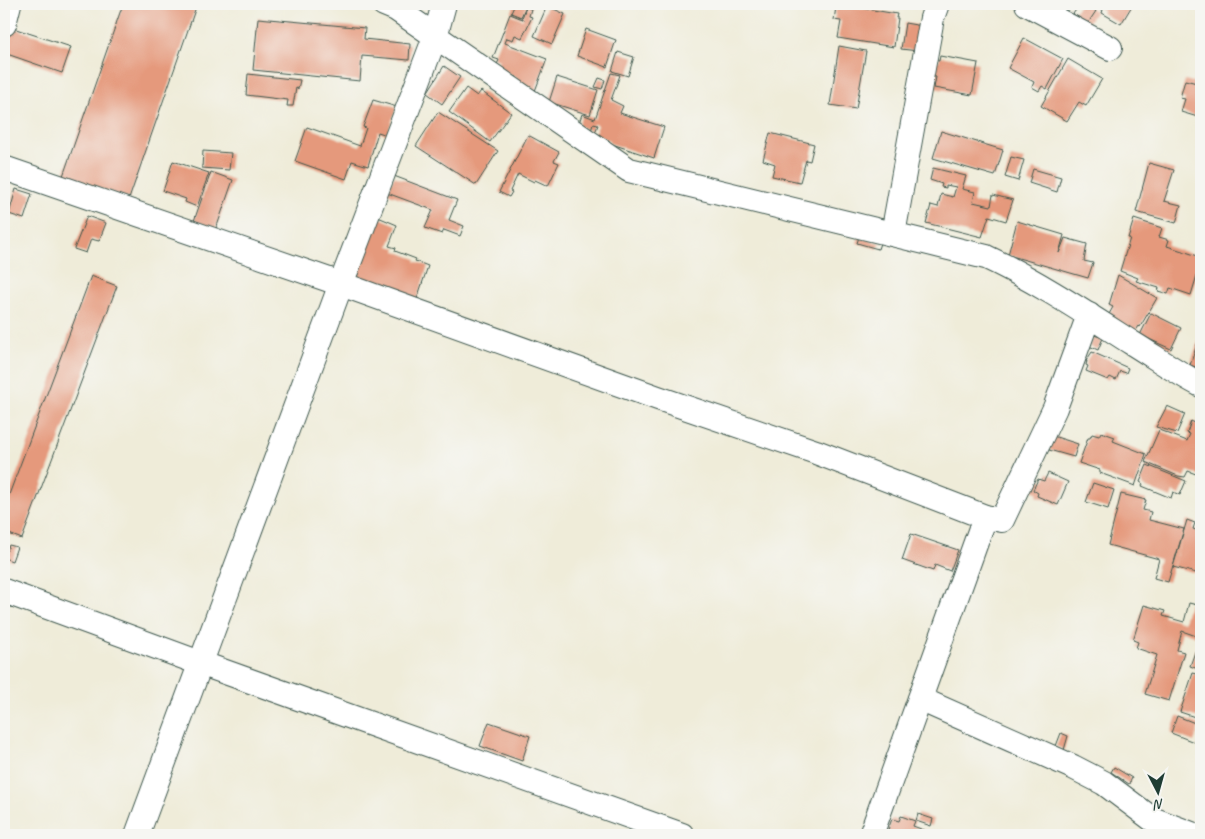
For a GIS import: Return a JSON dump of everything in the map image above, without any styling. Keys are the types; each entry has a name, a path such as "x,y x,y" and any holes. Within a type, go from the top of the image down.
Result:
{"street":[{"path":"4,24 9,4"},
{"path":"384,4 396,9 629,170 986,257 1008,267 1089,315 1201,385"},
{"path":"137,835 341,284 435,37 444,4"},
{"path":"893,234 932,18 937,4"},
{"path":"1027,4 1110,48"},
{"path":"4,168 341,284 658,398 816,452 985,517 1002,520 1055,408 1089,315"},
{"path":"871,835 985,517"},
{"path":"4,591 682,835"},
{"path":"920,699 1073,766 1104,783 1152,819 1194,835"}],"building":[{"path":"123,4 197,4 129,199 63,176"},
{"path":"515,4 533,4 531,8 526,6 521,17 511,13"},
{"path":"1080,4 1085,4 1096,11 1088,23 1073,14"},
{"path":"1093,4 1133,4 1121,24 1102,13 1103,10"},
{"path":"843,5 897,14 894,47 838,38 841,21 834,20 836,7 842,8"},
{"path":"547,6 565,14 552,44 534,36"},
{"path":"526,7 531,9 529,16 532,17 522,38 515,35 513,40 507,38 505,43 547,59 535,91 515,83 517,77 495,69 499,60 493,58 510,14 525,20 522,18"},
{"path":"258,18 365,28 364,39 410,44 409,60 362,56 360,81 253,70"},
{"path":"905,23 922,26 918,51 901,49"},
{"path":"10,27 71,47 62,73 4,53 4,46"},
{"path":"586,29 616,40 607,67 577,56"},
{"path":"1024,38 1063,59 1047,89 1042,86 1039,91 1032,87 1034,82 1008,68"},
{"path":"839,46 866,51 856,109 830,105"},
{"path":"618,52 634,57 628,76 612,71"},
{"path":"940,56 978,63 972,95 934,88 936,77 929,76 932,60 939,61"},
{"path":"1068,59 1102,79 1086,106 1079,102 1067,121 1041,106"},
{"path":"444,66 460,77 442,104 427,93"},
{"path":"611,73 620,75 611,100 623,106 620,113 664,127 654,158 609,143 609,140 594,135 598,125 593,124 591,131 578,126 582,114 595,119"},
{"path":"248,74 300,80 298,89 296,88 293,106 287,106 288,100 246,95"},
{"path":"557,77 598,90 590,115 549,102"},
{"path":"599,78 605,80 602,89 595,87"},
{"path":"1185,80 1201,84 1201,118 1181,112 1185,99 1180,98"},
{"path":"466,88 477,96 481,91 511,113 490,142 449,112"},
{"path":"373,100 397,107 387,135 378,132 368,166 352,161 346,179 295,161 307,127 360,146 366,128 363,127"},
{"path":"438,112 498,151 476,185 416,146"},
{"path":"941,131 1003,150 995,176 933,158"},
{"path":"770,133 814,144 810,161 806,160 800,182 772,176 775,164 763,160"},
{"path":"528,135 559,152 554,161 559,163 548,186 518,174 509,197 499,192"},
{"path":"203,151 231,153 229,170 202,168"},
{"path":"1011,157 1024,160 1018,181 1005,177"},
{"path":"173,161 209,173 197,207 185,202 186,199 163,191"},
{"path":"1149,163 1174,170 1164,201 1181,205 1176,223 1136,212"},
{"path":"933,168 966,176 962,189 975,192 973,202 991,206 993,195 1013,200 1006,221 989,216 982,237 926,223 931,205 938,207 941,194 953,197 956,187 946,185 946,188 941,187 942,184 930,180"},
{"path":"1033,169 1061,177 1057,192 1029,183"},
{"path":"211,172 233,180 216,229 194,221"},
{"path":"394,176 457,200 449,220 464,226 460,236 444,230 442,234 425,228 433,210 387,193"},
{"path":"16,189 32,194 24,219 9,214"},
{"path":"87,216 106,223 99,241 91,239 86,253 74,249"},
{"path":"378,217 397,225 389,246 396,248 395,251 428,266 417,299 366,284 367,281 357,277"},
{"path":"1134,219 1162,228 1159,237 1169,240 1167,246 1201,257 1191,295 1170,288 1168,294 1158,291 1159,288 1136,281 1138,278 1120,271"},
{"path":"1017,221 1064,235 1059,253 1065,238 1087,244 1084,261 1093,263 1088,278 1008,255"},
{"path":"859,237 880,243 878,249 857,243"},
{"path":"1118,275 1157,298 1135,332 1108,316 1113,307 1109,305"},
{"path":"91,276 117,286 22,539 4,532 4,508"},
{"path":"1151,313 1181,328 1171,349 1140,335"},
{"path":"1201,333 1201,369 1190,365"},
{"path":"1094,335 1103,338 1098,350 1089,346"},
{"path":"1092,352 1128,368 1126,373 1120,371 1116,380 1110,377 1108,380 1086,371 1088,366 1086,361"},
{"path":"1167,406 1185,414 1177,433 1156,427"},
{"path":"1201,414 1201,476 1188,471 1185,477 1178,476 1145,462 1159,430 1187,441 1190,434 1187,433 1191,421 1197,424"},
{"path":"1101,432 1115,437 1113,441 1146,454 1135,486 1100,473 1100,470 1079,463 1088,438 1092,434 1099,436"},
{"path":"1053,436 1078,444 1074,457 1049,450"},
{"path":"1147,465 1186,481 1180,495 1173,492 1171,498 1142,486 1143,484 1140,482"},
{"path":"1048,473 1068,482 1058,505 1037,496 1038,493 1033,490 1038,479 1044,481"},
{"path":"1093,483 1114,490 1108,509 1086,502"},
{"path":"1121,494 1146,500 1143,510 1151,512 1149,520 1184,529 1168,582 1154,578 1159,559 1108,545"},
{"path":"1187,520 1195,523 1193,529 1201,532 1201,566 1199,565 1196,573 1173,567"},
{"path":"911,534 958,550 950,571 935,565 933,571 902,560"},
{"path":"9,545 17,547 12,561 4,558"},
{"path":"1189,603 1201,606 1201,629 1199,637 1182,631 1177,650 1184,652 1169,701 1145,694 1157,655 1136,648 1138,642 1133,640 1144,605 1165,611 1163,616 1184,622"},
{"path":"1196,649 1201,651 1201,670 1190,666"},
{"path":"1193,673 1201,675 1201,719 1180,712"},
{"path":"1177,716 1200,725 1194,742 1171,733"},
{"path":"489,722 530,736 522,761 480,746"},
{"path":"1061,733 1068,736 1064,750 1056,746"},
{"path":"1114,767 1132,778 1129,784 1111,772"},
{"path":"918,814 933,819 931,826 916,821"},
{"path":"901,816 915,821 913,826 937,835 886,835 892,819 899,821"}]}
